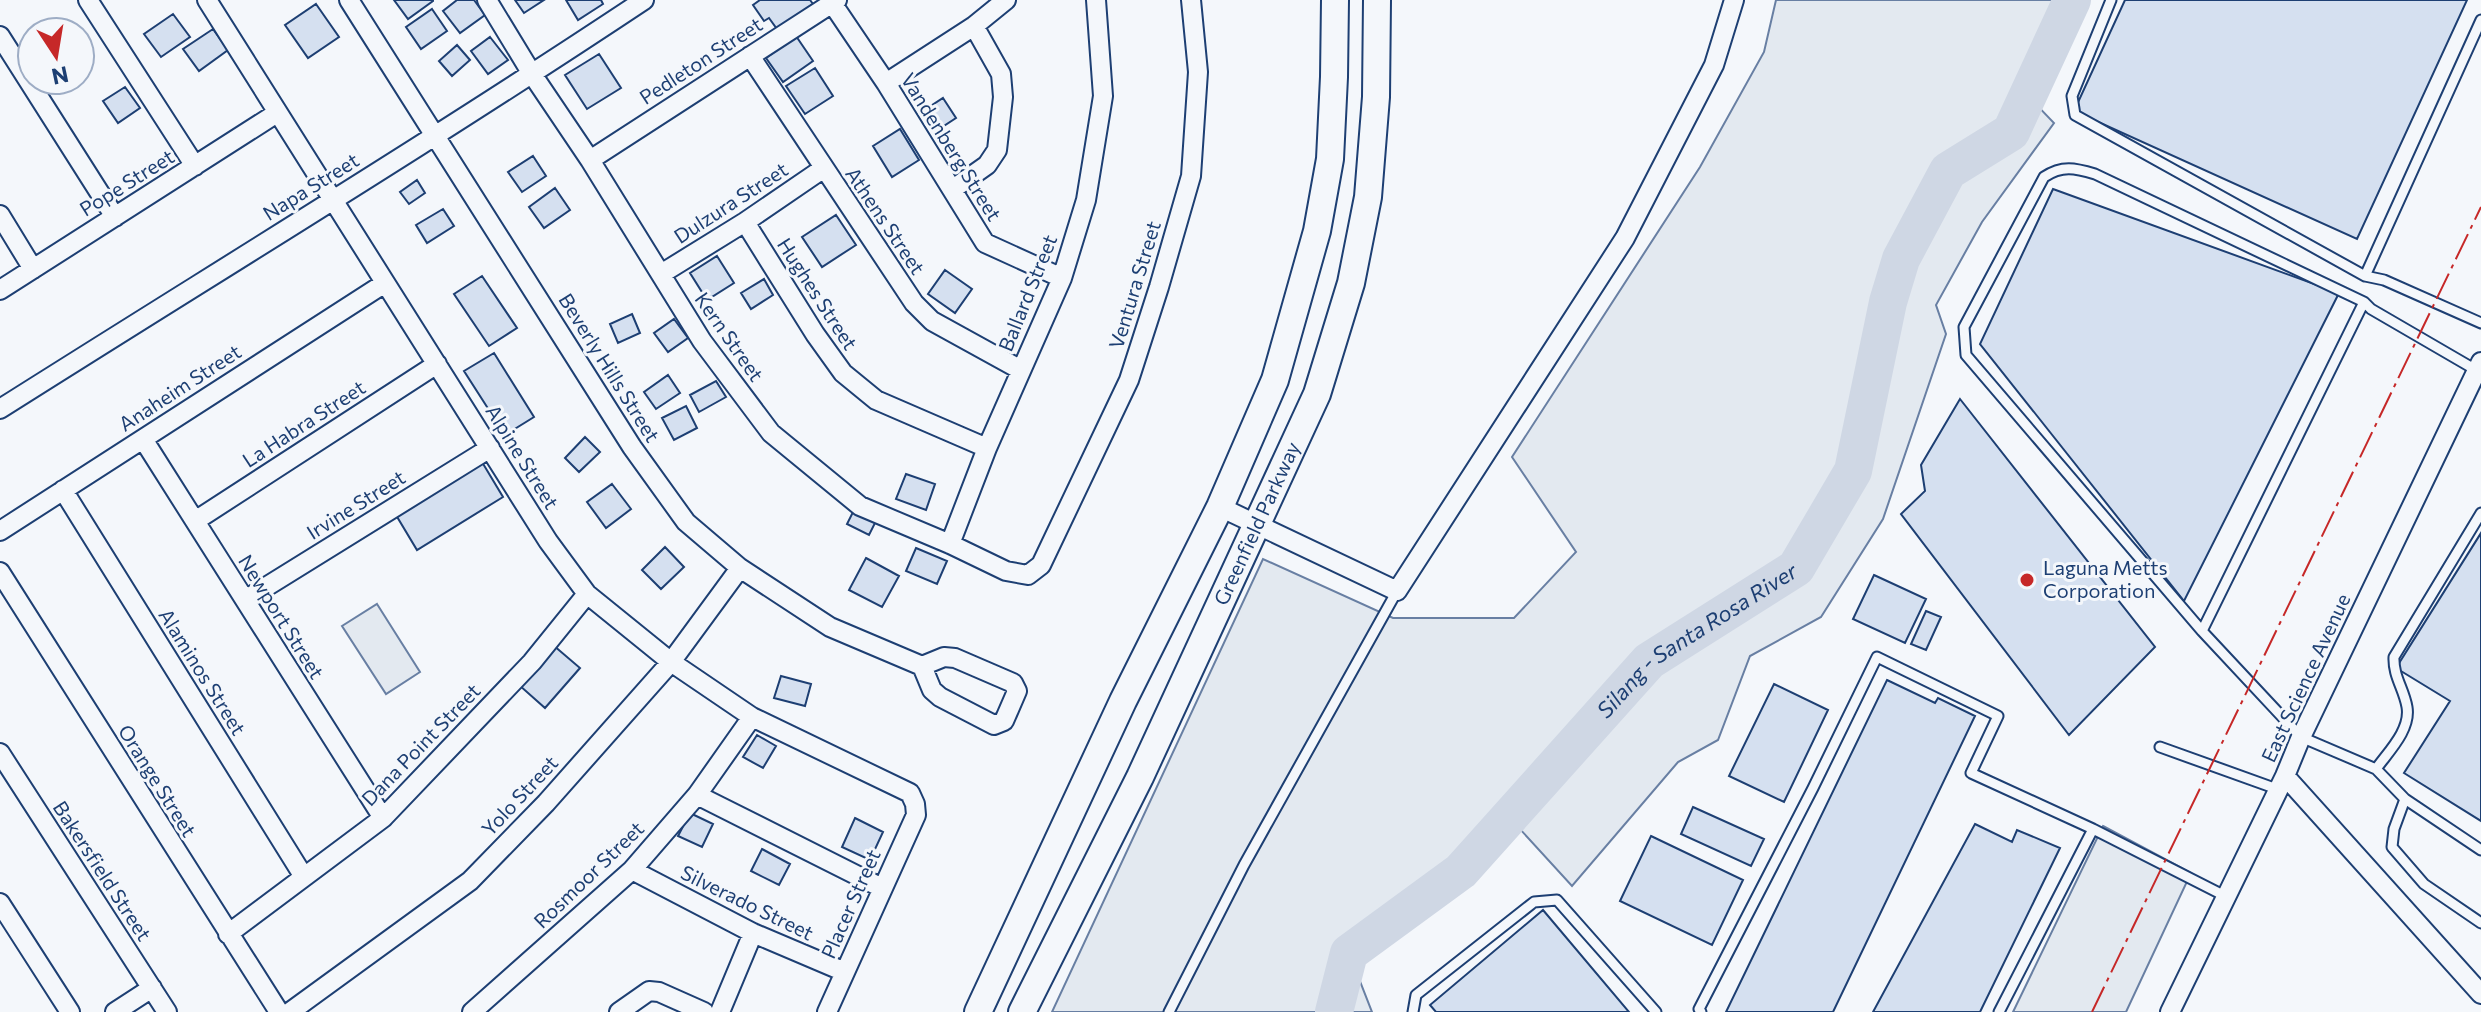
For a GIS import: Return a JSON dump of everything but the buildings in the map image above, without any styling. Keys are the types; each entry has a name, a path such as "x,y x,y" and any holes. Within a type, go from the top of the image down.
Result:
{"main road":[{"name":"Greenfield Parkway","path":"978,1012 1123,701 1220,507 1275,380 1317,231 1330,159 1335,0"},
{"name":"Greenfield Parkway","path":"1022,1012 1140,777 1317,394 1351,283 1368,197 1376,97 1377,0"}],"street":[{"path":"88,0 195,166"},
{"name":"Alpine Street","path":"207,0 548,541 587,594 671,662 752,717 910,793 916,815"},
{"name":"Beverly Hills Street","path":"349,0 632,447 686,522 740,568 830,627 922,666"},
{"name":"Kern Street","path":"487,0 702,341 771,433 860,506 1006,571 1028,575 1041,565"},
{"name":"Napa Street","path":"0,409 436,136 644,0"},
{"path":"886,83 974,26 1006,0"},
{"name":"Ballard Street","path":"950,544 987,448 1062,278 1086,200 1103,96 1096,0"},
{"name":"Ventura Street","path":"1041,565 1129,380 1191,176 1198,72 1191,0"},
{"path":"1220,507 1397,591 1625,238 1714,65 1734,0"},
{"name":"Vandenberg Street","path":"834,2 985,243 1062,278"},
{"name":"Pedleton Street","path":"590,160 834,2"},
{"path":"953,189 987,165 997,150 1003,97 1001,74 974,26"},
{"path":"0,36 115,217"},
{"name":"Athens Street","path":"750,56 914,303 932,321 1021,370"},
{"name":"Pope Street","path":"0,290 277,113"},
{"name":"Dulzura Street","path":"661,274 824,168"},
{"path":"0,215 33,269"},
{"name":"Hughes Street","path":"745,222 843,373 876,400 987,448"},
{"name":"Anaheim Street","path":"0,531 385,283"},
{"name":"La Habra Street","path":"195,521 437,364"},
{"name":"East Science Avenue","path":"2170,1012 2478,366"},
{"name":"Newport Street","path":"143,439 383,818"},
{"name":"Irvine Street","path":"245,600 490,448"},
{"name":"Alaminos Street","path":"63,490 304,877"},
{"name":"Yolo Street","path":"290,1012 470,881 546,803 671,662 740,568"},
{"name":"Orange Street","path":"0,572 279,1012"},
{"name":"Dana Point Street","path":"228,934 383,818 523,671 587,594"},
{"path":"944,657 955,658 1013,683 1017,691 1004,721 994,725 940,697 932,690 922,666 944,657"},
{"name":"Rosmoor Street","path":"483,1009 632,870 697,795 752,717"},
{"name":"Bakersfield Street","path":"0,753 167,1012"},
{"path":"2281,782 2481,994"},
{"path":"697,795 882,888"},
{"name":"Placer Street","path":"827,1012 916,815"},
{"name":"Silverado Street","path":"632,870 753,933 845,972"},
{"path":"0,903 70,1012"},
{"path":"720,1012 753,933"},
{"path":"115,1012 152,988"},
{"path":"619,1012 649,991 659,992 704,1012"}],"lane":[{"path":"2111,0 2072,96 2075,115 2365,276 2384,280 2481,323"},
{"path":"2365,276 2481,20"},
{"path":"2478,366 2371,309 2364,302 2095,174 2072,168 2056,170 2044,177 1964,327 1966,355 2202,631 2301,737 2376,769 2405,799 2481,850"},
{"path":"2202,631 2364,302"},
{"path":"2376,769 2406,728 2408,708 2395,676 2394,657 2481,513"},
{"path":"1169,1012 1244,865 1397,591"},
{"path":"1701,1012 1699,1009 1877,657 1998,716 1971,773 2093,829 2225,896"},
{"path":"2160,747 2281,782"},
{"path":"2405,799 2394,829 2392,847 2424,884 2481,923"},
{"path":"1999,1012 2093,829"},
{"path":"1413,1012 1416,995 1534,902 1557,900 1656,1012"}],"shaded area":[{"path":"1776,0 2072,0 2028,96 2054,123 1982,222 1936,305 1946,334 1883,519 1821,617 1750,656 1718,740 1678,762 1572,886 1509,817 1461,871 1349,953 1372,1012 1052,1012 1263,559 1393,618 1514,618 1576,552 1512,457 1700,167 1764,52"},
{"path":"377,604 420,672 386,694 342,626"},
{"path":"2103,826 2191,873 2126,1012 2013,1012"}],"waterway":[{"name":"Silang - Santa Rosa River","path":"1334,1012 1349,953 1461,871 1649,661 1796,568 1853,471 1888,302 1901,259 1948,171 2011,132 2072,0"}],"power":[{"path":"2092,1012 2481,207"}],"place":[{"name":"Laguna Metts Corporation","path":"2027,580"}]}
